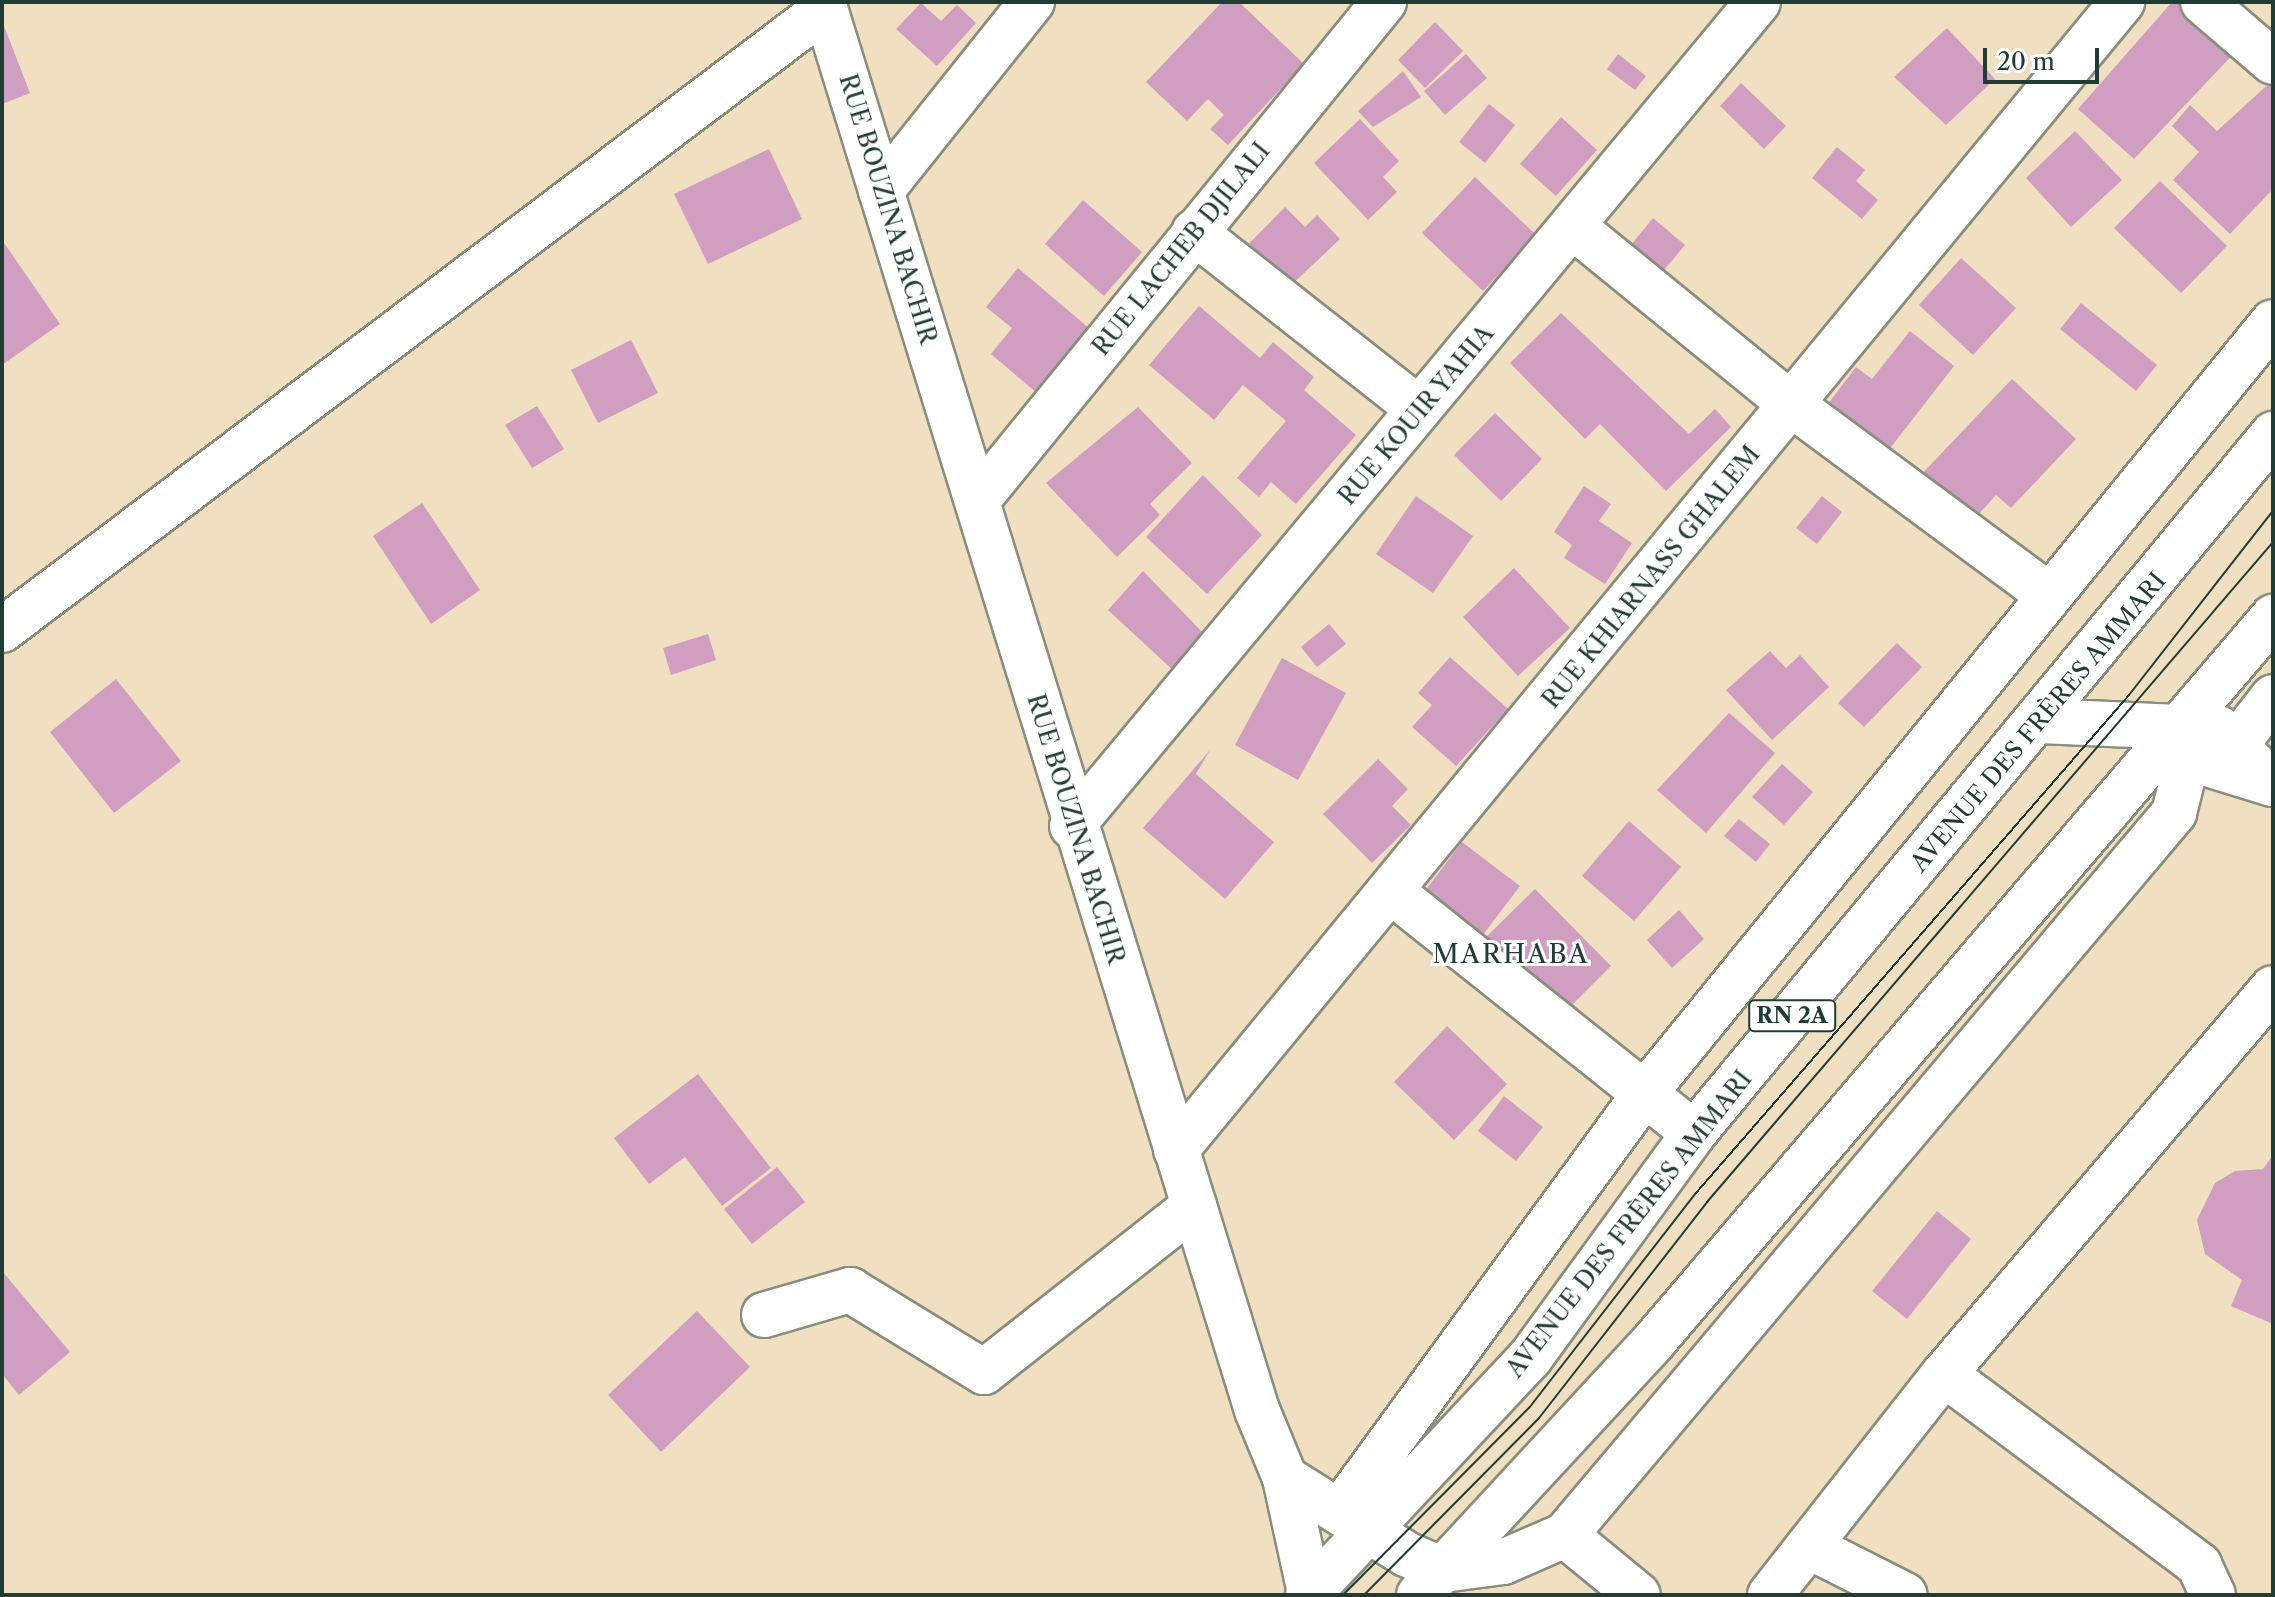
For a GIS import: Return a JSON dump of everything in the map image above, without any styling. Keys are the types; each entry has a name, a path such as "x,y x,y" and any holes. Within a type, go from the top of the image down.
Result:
{"street":[{"path":"881,191 1032,2"},
{"name":"RUE LACHEB DJILALI","path":"980,497 1384,2"},
{"name":"RUE KOUIR YAHIA","path":"1072,826 1419,409 1576,229 1758,2"},
{"name":"RUE KHIARNASS GHALEM","path":"1176,1150 1392,892 2122,2"},
{"path":"2203,2 2273,62"},
{"path":"2,630 824,5"},
{"name":"RUE BOUZINA BACHIR","path":"824,5 980,497 1072,826 1285,1478 1309,1594"},
{"path":"1576,229 1792,405 2049,595"},
{"path":"1194,232 1419,409"},
{"path":"1356,1521 1645,1093 2273,322"},
{"name":"AVENUE DES FRÈRES AMMARI","path":"1309,1594 1356,1521 1530,1358 1694,1133 2040,721 2273,434"},
{"path":"1431,1583 1654,1341 2175,737 2273,617"},
{"path":"2238,742 2273,697"},
{"path":"2040,721 2175,737 2220,729 2238,742 2273,784"},
{"path":"2175,737 2273,784"},
{"path":"1431,1583 1503,1562 1565,1535 2174,813 2182,780 2175,737"},
{"path":"1392,892 1694,1133"},
{"path":"1770,1595 1944,1374 2273,988"},
{"path":"764,1315 850,1290 984,1372 1194,1206"},
{"path":"1944,1374 2199,1565 2213,1595"},
{"path":"1285,1478 1356,1521 1431,1583"},
{"path":"1565,1535 1638,1595"},
{"path":"1810,1547 1905,1595"}],"building":[{"path":"1222,2 1239,2 1304,64 1228,145 1210,129 1224,115 1208,99 1187,121 1146,82"},
{"path":"2172,2 2187,2 2239,48 2134,159 2078,109"},
{"path":"921,3 941,21 957,5 976,23 937,66 896,29"},
{"path":"2,21 30,93 2,104"},
{"path":"1435,22 1463,51 1425,88 1398,60"},
{"path":"1947,28 1995,79 1946,125 1894,77"},
{"path":"1466,54 1487,78 1445,115 1424,91"},
{"path":"1618,54 1646,76 1635,90 1607,69"},
{"path":"1403,71 1421,97 1373,127 1358,111"},
{"path":"2273,80 2273,189 2230,234 2173,180 2199,152 2172,126 2190,105 2217,131"},
{"path":"1741,83 1786,126 1764,149 1720,106"},
{"path":"1489,104 1515,125 1485,163 1459,142"},
{"path":"1561,117 1597,150 1556,196 1520,164"},
{"path":"1360,119 1399,161 1383,177 1397,192 1368,220 1314,163"},
{"path":"2075,131 2122,180 2071,227 2026,178"},
{"path":"1837,147 1865,170 1856,181 1878,200 1862,219 1812,178"},
{"path":"769,149 802,219 708,264 674,194"},
{"path":"1475,177 1536,235 1483,291 1422,233"},
{"path":"2160,181 2227,246 2181,293 2114,228"},
{"path":"1083,200 1142,252 1104,296 1045,244"},
{"path":"1285,207 1305,227 1317,215 1340,239 1263,312 1223,270"},
{"path":"1653,218 1685,245 1649,288 1617,262"},
{"path":"2,240 60,324 2,365"},
{"path":"1961,258 2016,308 1973,355 1919,305"},
{"path":"1018,268 1090,329 1037,393 991,354 1012,328 986,307"},
{"path":"2081,303 2157,365 2136,391 2060,329"},
{"path":"1199,306 1260,358 1273,342 1314,377 1304,390 1356,435 1296,504 1271,482 1259,497 1237,478 1286,421 1243,385 1214,420 1149,365"},
{"path":"1561,313 1689,434 1715,409 1731,427 1666,491 1600,424 1585,439 1510,363"},
{"path":"1910,331 1954,366 1884,456 1824,409 1856,367 1872,379"},
{"path":"631,340 658,393 598,423 571,370"},
{"path":"2012,379 2076,439 2011,508 1996,495 1970,524 1919,477"},
{"path":"537,406 564,449 532,468 505,425"},
{"path":"1138,407 1192,463 1150,504 1160,515 1117,557 1046,483"},
{"path":"1495,413 1542,459 1501,501 1454,455"},
{"path":"1203,475 1262,535 1207,594 1146,537"},
{"path":"1584,486 1611,504 1599,521 1632,543 1605,584 1564,558 1572,545 1554,532"},
{"path":"1416,496 1473,536 1433,593 1376,554"},
{"path":"1822,496 1842,512 1817,544 1796,528"},
{"path":"422,503 480,590 431,624 373,536"},
{"path":"1514,568 1570,628 1518,676 1463,617"},
{"path":"1143,571 1207,637 1175,672 1108,610"},
{"path":"1329,624 1346,644 1317,667 1301,647"},
{"path":"708,634 716,660 671,675 663,648"},
{"path":"1897,643 1922,667 1864,727 1838,703"},
{"path":"1770,651 1786,668 1800,655 1829,687 1772,740 1726,690"},
{"path":"1450,657 1508,709 1456,766 1412,727 1432,705 1418,693"},
{"path":"1282,658 1346,693 1298,780 1235,745"},
{"path":"116,679 181,761 114,813 50,732"},
{"path":"1729,713 1775,753 1706,833 1657,790"},
{"path":"1210,750 1196,774 1274,842 1225,899 1143,828"},
{"path":"1378,759 1408,789 1392,806 1411,825 1372,863 1323,814"},
{"path":"1782,764 1813,792 1784,825 1752,797"},
{"path":"1739,819 1770,844 1756,862 1724,836"},
{"path":"1629,821 1681,867 1634,921 1582,876"},
{"path":"1462,842 1520,886 1473,948 1415,904"},
{"path":"1535,889 1611,966 1573,1004 1586,1017 1566,1036 1477,946"},
{"path":"1679,910 1704,939 1672,968 1647,940"},
{"path":"1447,1026 1507,1084 1454,1140 1394,1082"},
{"path":"698,1074 771,1168 722,1206 685,1157 649,1184 614,1138"},
{"path":"1504,1096 1543,1127 1516,1161 1478,1131"},
{"path":"2273,1155 2273,1324 2231,1306 2242,1280 2205,1254 2197,1220 2215,1183 2235,1171 2263,1169"},
{"path":"777,1167 805,1202 752,1244 724,1209"},
{"path":"1937,1211 1971,1239 1907,1319 1872,1291"},
{"path":"2,1271 70,1352 19,1395 2,1374"},
{"path":"697,1311 750,1367 661,1452 608,1395"}],"tram line":[{"path":"1343,1595 1529,1408 1696,1193 2129,695 2273,511"},
{"path":"1364,1595 1539,1418 1707,1202 2273,542"}],"district":[{"name":"MARHABA","path":"1511,955"}]}
